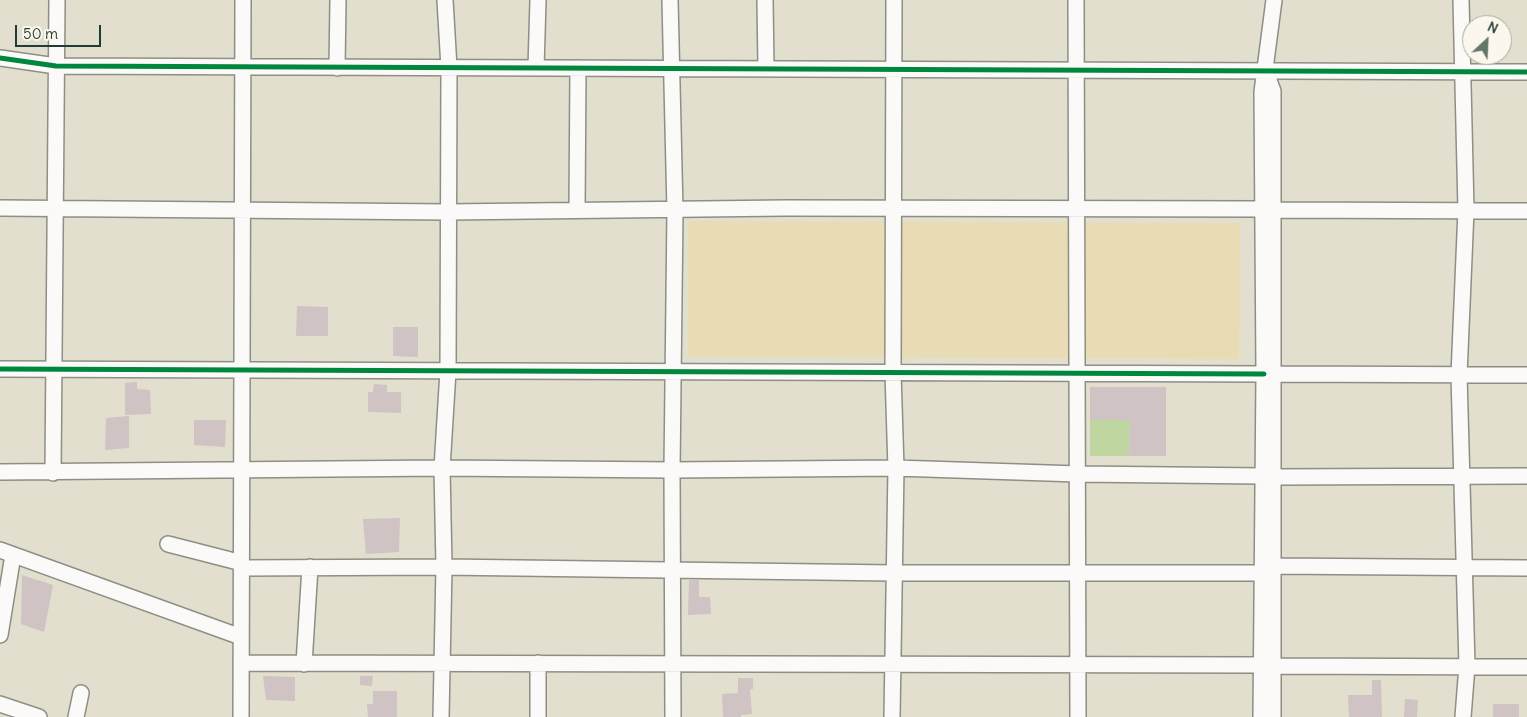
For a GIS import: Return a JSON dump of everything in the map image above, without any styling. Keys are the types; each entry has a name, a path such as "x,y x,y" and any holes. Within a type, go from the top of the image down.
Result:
{"street":[{"path":"52,473 57,0"},
{"path":"241,717 243,0"},
{"path":"337,68 338,0"},
{"path":"442,717 444,567 442,468 448,371 449,68 445,0"},
{"path":"536,68 538,0"},
{"path":"670,0 676,210 672,470 673,717"},
{"path":"765,0 766,69"},
{"path":"892,717 896,468 893,373 894,0"},
{"path":"1076,0 1078,70 1078,717"},
{"path":"1261,717 1267,665 1270,374 1269,209 1262,92 1274,0"},
{"path":"1461,0 1466,210 1459,375 1467,666 1463,717"},
{"path":"0,58 56,66 1527,72"},
{"path":"577,210 578,68"},
{"path":"0,208 448,212 894,208 1527,211"},
{"path":"0,369 1527,375"},
{"path":"0,472 442,468 672,470 896,468 1078,474 1527,476"},
{"path":"168,544 242,565 893,573 1527,568"},
{"path":"0,635 6,552 241,637"},
{"path":"304,664 310,566"},
{"path":"241,663 1527,667"},
{"path":"538,663 538,717"},
{"path":"1267,665 1273,717"},
{"path":"76,717 81,693"},
{"path":"0,704 39,717"}],"green space":[{"path":"1090,420 1130,420 1129,456 1090,456"}],"sand":[{"path":"688,221 1240,223 1239,359 688,356"}],"building":[{"path":"297,306 328,307 328,336 296,336"},
{"path":"393,327 418,327 418,357 393,356"},
{"path":"137,382 137,389 150,390 151,414 125,415 125,383"},
{"path":"374,384 387,385 387,392 401,392 401,413 368,412 368,392 373,392"},
{"path":"1090,387 1166,387 1166,456 1129,456 1130,420 1090,420"},
{"path":"129,416 129,448 105,450 106,418"},
{"path":"194,420 226,420 225,447 194,445"},
{"path":"400,518 399,552 366,554 363,519"},
{"path":"22,575 53,585 44,632 21,624"},
{"path":"689,580 699,580 699,597 710,597 711,614 688,615"},
{"path":"263,676 295,677 295,701 266,700"},
{"path":"360,676 373,676 372,686 360,685"},
{"path":"738,678 753,678 753,689 750,689 752,714 741,715 741,717 723,717 722,694 738,693"},
{"path":"1372,680 1381,680 1382,717 1349,717 1348,695 1372,695"},
{"path":"373,691 397,691 397,717 368,717 367,704 373,704"},
{"path":"1405,699 1418,700 1417,717 1404,717"},
{"path":"1493,704 1519,704 1519,717 1493,717"}],"cycle path":[{"path":"0,58 56,66 1527,72"},
{"path":"0,369 1264,374"}]}
